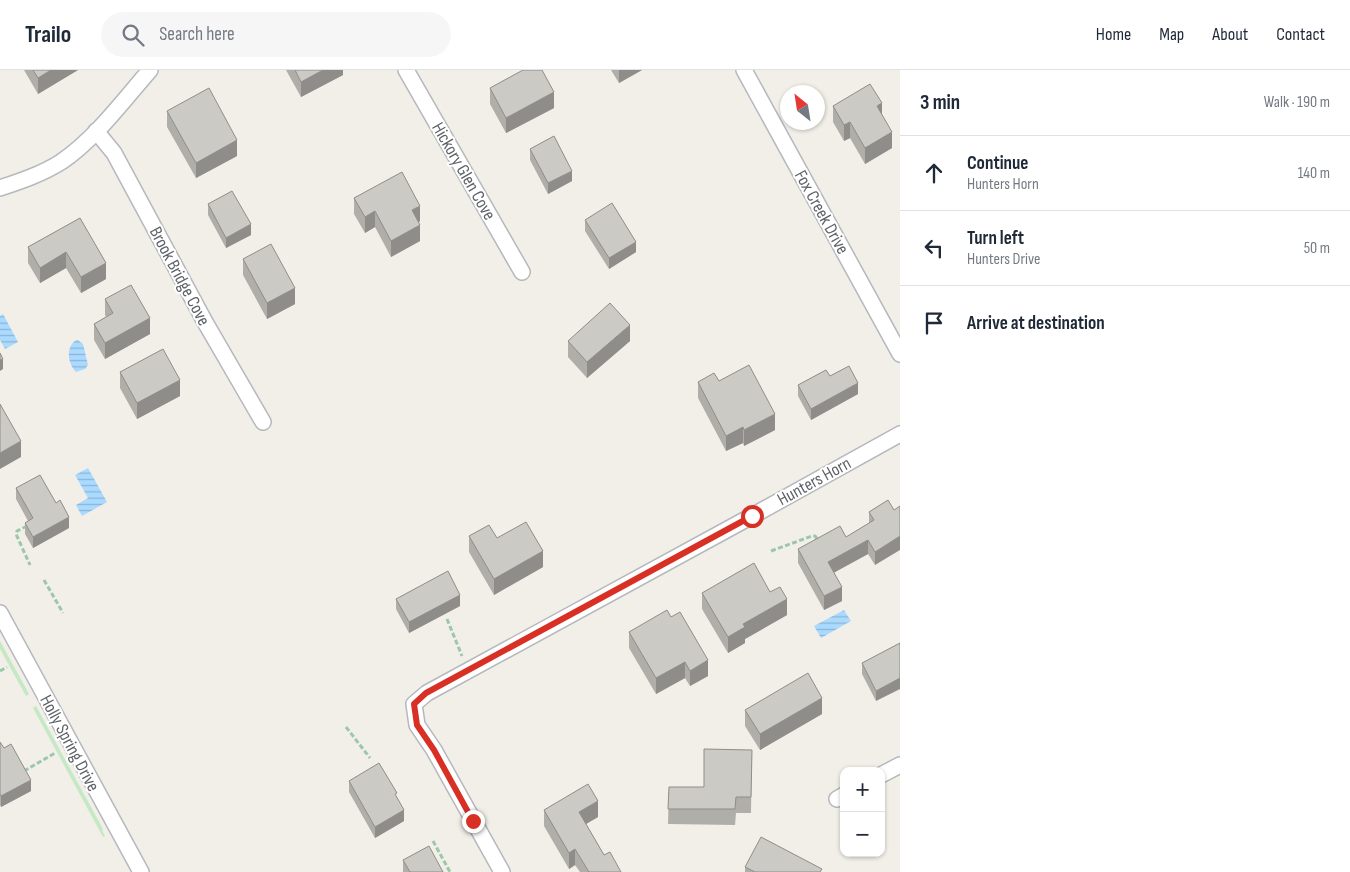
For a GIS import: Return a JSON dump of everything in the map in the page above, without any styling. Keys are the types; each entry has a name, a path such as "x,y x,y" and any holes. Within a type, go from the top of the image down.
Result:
{"street":[{"path":"0,188 27,178 60,162 74,152 96,131 150,70"},
{"name":"Hickory Glen Cove","path":"406,70 522,272"},
{"name":"Fox Creek Drive","path":"744,70 900,354"},
{"name":"Brook Bridge Cove","path":"96,131 114,153 204,322 264,422"},
{"name":"Hunters Horn","path":"502,872 434,750 417,725 414,704 426,693 900,434"},
{"name":"Holly Spring Drive","path":"0,613 141,872"},
{"path":"885,773 900,764"}],"path":[{"path":"28,526 17,531 16,534 30,565"},
{"path":"771,551 812,536 817,538 821,545"},
{"path":"44,580 62,613"},
{"path":"447,619 462,658"},
{"path":"0,671 7,667"},
{"path":"346,727 370,758"},
{"path":"23,772 55,753"},
{"path":"432,841 450,872"}],"green space":[{"path":"0,641 29,694 26,696 0,649"},
{"path":"36,706 103,829 105,836 103,837 33,708"}],"water":[{"path":"3,314 18,342 5,349 0,340 0,316"},
{"path":"76,340 83,344 88,365 85,369 76,372 71,365 69,352 70,347"},
{"path":"88,468 107,502 82,516 76,505 88,498 75,475"},
{"path":"844,610 851,621 821,638 814,626"}],"building":[{"path":"33,70 51,70 38,78"},
{"path":"295,70 323,70 301,82"},
{"path":"523,70 542,70 554,92 506,118 490,88"},
{"path":"870,84 882,103 877,106 892,132 865,148 850,122 844,125 833,106"},
{"path":"209,88 237,140 196,163 167,111"},
{"path":"554,136 572,171 548,183 530,149"},
{"path":"402,172 420,206 412,210 420,225 391,241 375,211 365,217 354,198"},
{"path":"232,191 251,224 226,238 208,204"},
{"path":"612,203 636,242 609,258 585,220"},
{"path":"80,218 106,263 81,277 66,252 40,268 28,247"},
{"path":"271,244 295,288 267,303 243,259"},
{"path":"131,285 150,318 105,343 94,324 113,313 105,299"},
{"path":"610,303 630,325 587,362 568,341"},
{"path":"163,349 180,380 137,403 120,372"},
{"path":"749,365 775,414 744,430 743,427 726,436 698,382 714,373 719,381"},
{"path":"849,366 858,383 811,409 798,385 826,370 830,376"},
{"path":"0,404 21,441 0,453"},
{"path":"40,475 56,503 60,500 69,517 33,537 25,523 33,518 16,488"},
{"path":"888,500 894,510 900,506 900,536 875,552 868,540 828,562 842,587 824,596 798,549 840,526 846,537 874,520 869,512"},
{"path":"526,522 543,551 494,579 469,536 489,525 497,538"},
{"path":"754,563 770,592 780,587 787,599 743,624 745,627 728,637 702,593"},
{"path":"448,571 460,595 409,622 396,599"},
{"path":"667,610 671,617 680,612 708,660 690,671 685,662 656,678 629,632"},
{"path":"900,643 900,678 876,691 862,663"},
{"path":"808,673 822,698 760,734 745,710"},
{"path":"0,742 4,748 11,744 31,780 1,796 0,794"},
{"path":"704,749 752,750 751,797 736,797 735,809 668,809 669,787 704,787"},
{"path":"379,763 397,793 395,794 404,810 375,827 349,781"},
{"path":"588,784 598,801 579,812 604,855 610,852 621,872 589,872 575,849 569,853 544,810"},
{"path":"761,837 822,869 820,872 755,872 745,867"},
{"path":"429,846 443,872 410,872 403,860"}],"route":[{"path":"473,821 434,750 417,725 414,704 426,693 752,516"}]}
